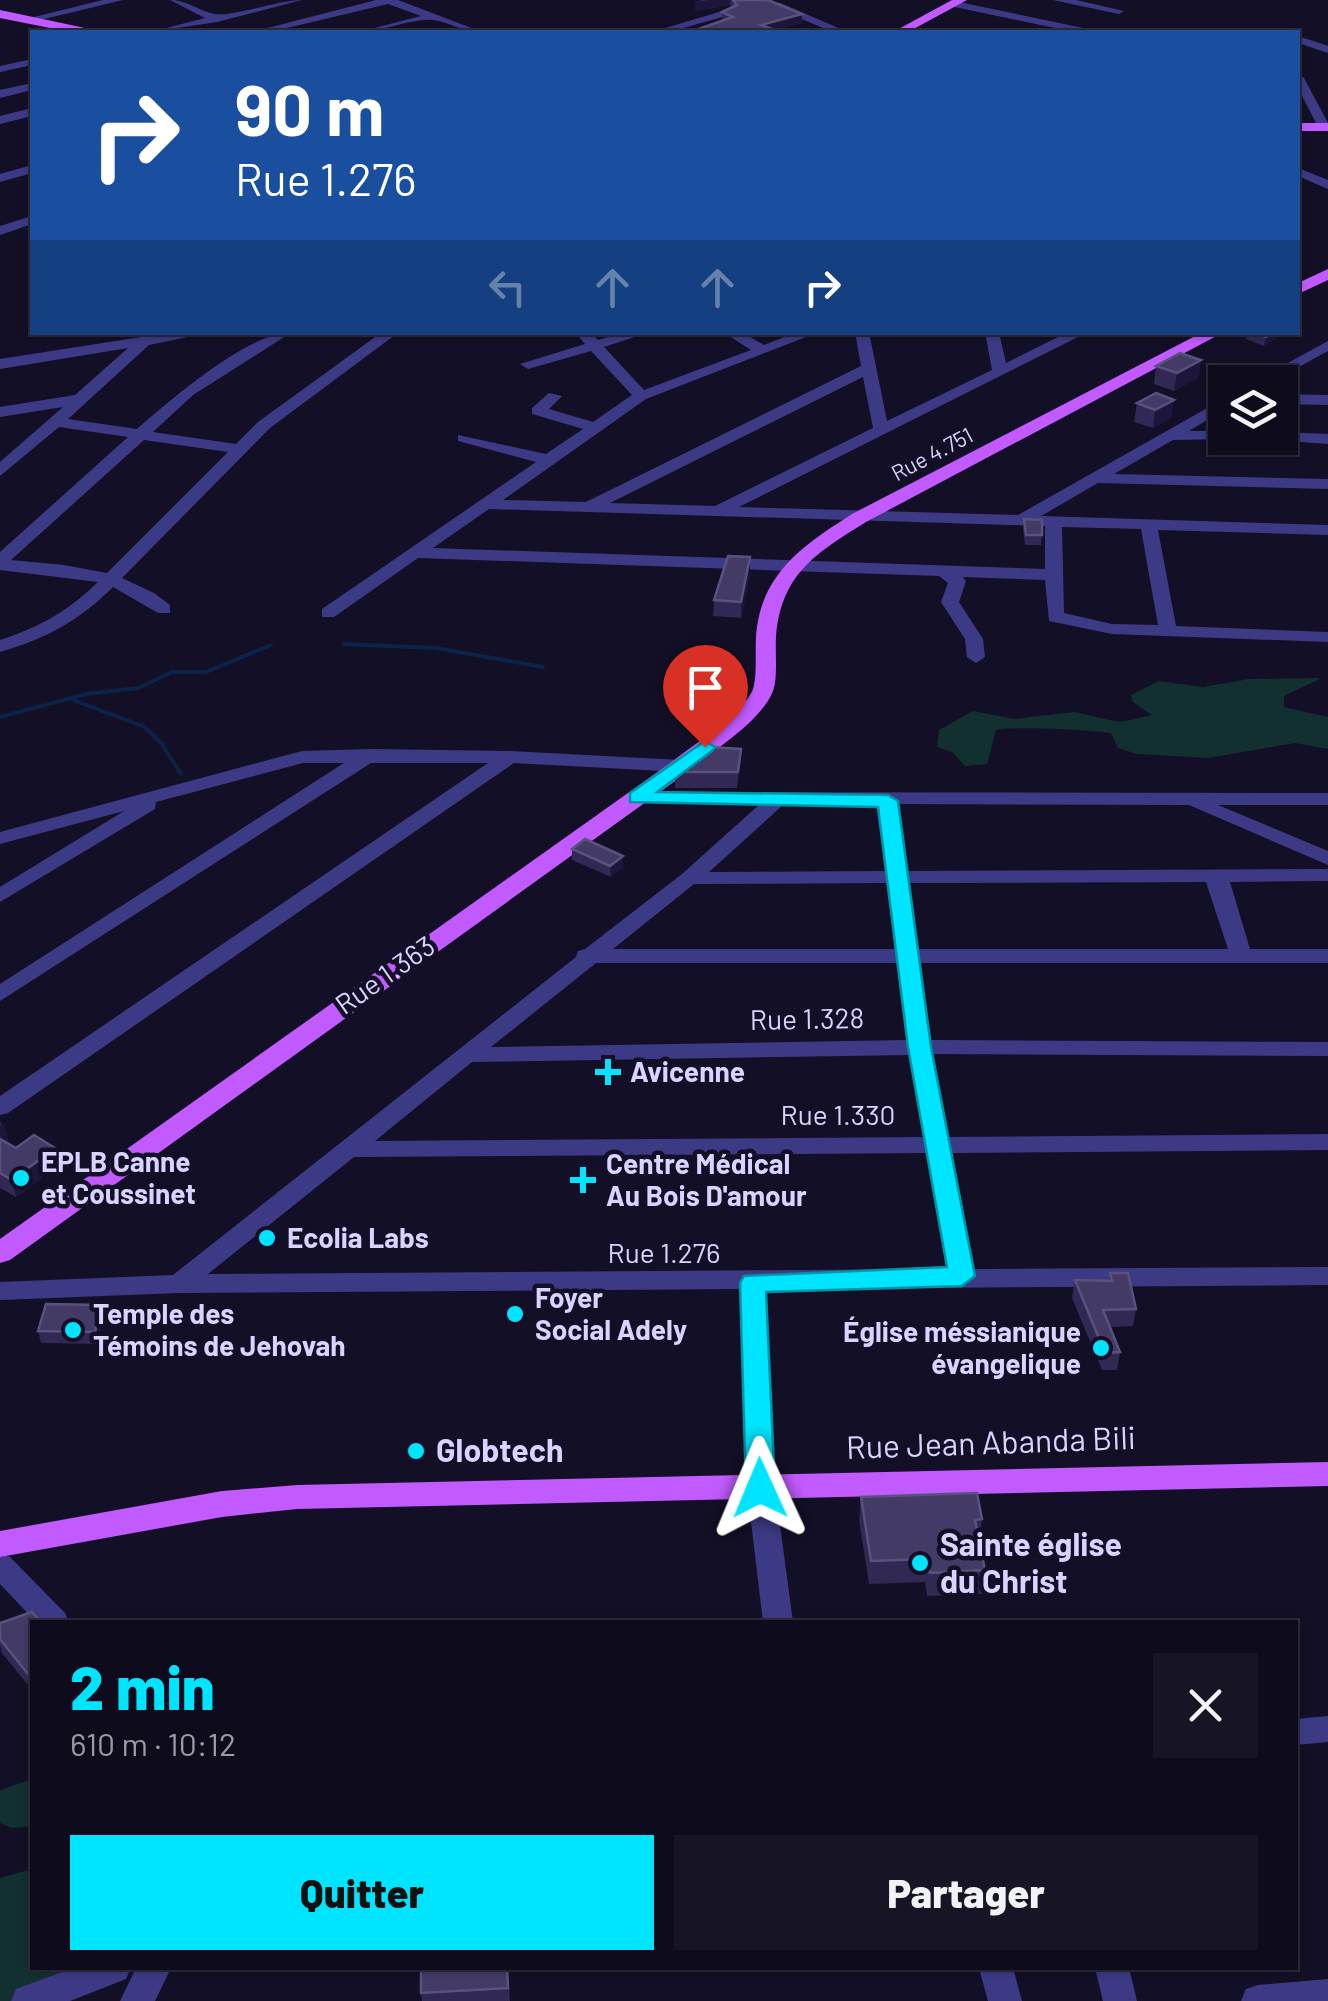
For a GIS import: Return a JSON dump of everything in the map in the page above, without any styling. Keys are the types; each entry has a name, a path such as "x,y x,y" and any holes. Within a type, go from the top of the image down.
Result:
{"main road":[{"path":"903,30 958,2"},
{"path":"0,16 36,18 78,30"},
{"path":"0,16 61,30"},
{"path":"1300,288 1328,274"},
{"name":"Rue 4.751","path":"763,690 765,613 794,564 859,518 1210,335"},
{"name":"Rue 1.363","path":"0,1253 637,798 739,718 763,690"},
{"name":"Rue Jean Abanda Bili","path":"0,1544 222,1504 296,1497 760,1488 1182,1474 1328,1474"}],"street":[{"path":"36,18 118,0"},
{"path":"175,0 217,19"},
{"path":"258,0 271,6"},
{"path":"165,30 297,0"},
{"path":"266,30 389,0 470,30"},
{"path":"1058,0 1119,11"},
{"path":"765,1 837,30"},
{"path":"958,2 1064,30"},
{"path":"665,30 729,12"},
{"path":"372,30 431,16"},
{"path":"426,30 431,16"},
{"path":"1300,30 1307,20"},
{"path":"1300,38 1328,50"},
{"path":"0,69 30,62"},
{"path":"1300,83 1317,129"},
{"path":"0,94 30,87"},
{"path":"5,119 30,113"},
{"path":"5,119 30,130"},
{"path":"0,178 30,170"},
{"path":"1300,173 1328,185"},
{"path":"0,231 30,221"},
{"path":"0,364 191,335"},
{"path":"0,563 188,392 280,335"},
{"path":"0,646 65,621 238,448 308,391 388,335"},
{"path":"585,335 640,396"},
{"path":"528,364 635,335"},
{"path":"736,335 765,351"},
{"path":"328,613 640,396 805,335"},
{"path":"863,335 881,429"},
{"path":"993,335 1000,371"},
{"path":"718,511 1075,335"},
{"path":"0,471 143,343"},
{"path":"1293,365 1328,345"},
{"path":"1302,360 1328,361"},
{"path":"586,509 869,368"},
{"path":"554,396 538,412 593,428"},
{"path":"0,412 82,399"},
{"path":"1298,399 1328,400"},
{"path":"1022,520 1208,412"},
{"path":"58,422 238,448"},
{"path":"1171,434 1208,435"},
{"path":"464,438 544,460"},
{"path":"1298,438 1328,439"},
{"path":"1095,478 1328,484"},
{"path":"485,504 1328,530"},
{"path":"1053,522 1055,616 1112,628 1328,637"},
{"path":"1148,525 1168,631"},
{"path":"418,553 1054,576"},
{"path":"0,563 109,579 143,593 164,609"},
{"path":"940,569 957,581 950,602 974,639 976,657"},
{"path":"0,838 279,760 370,755 510,757 680,766"},
{"path":"0,994 370,755"},
{"path":"0,1106 510,757"},
{"path":"0,896 168,793"},
{"path":"637,798 1328,799"},
{"path":"179,1284 586,956 689,878 777,800"},
{"path":"1192,800 1328,859"},
{"path":"888,801 920,1047 962,1276"},
{"path":"689,878 1328,875"},
{"path":"1213,877 1219,881 1240,954"},
{"path":"586,956 1328,956"},
{"name":"Rue 1.328","path":"466,1054 920,1047 1328,1049"},
{"name":"Rue 1.330","path":"348,1148 1328,1142"},
{"name":"Rue 1.276","path":"0,1291 179,1284 1328,1276"},
{"path":"753,1283 760,1488 778,1620"},
{"path":"0,1566 52,1620"},
{"path":"1298,1732 1328,1729"},
{"path":"28,2001 109,1970"},
{"path":"138,2001 153,1970"},
{"path":"997,1970 1005,2001"},
{"path":"1112,1970 1120,2001"},
{"path":"1258,2001 1328,1995"}],"green space":[{"path":"1322,678 1284,696 1284,707 1328,717 1328,749 1295,743 1208,758 1137,754 1118,748 1111,733 1034,728 996,730 987,764 965,766 952,752 937,747 939,730 973,711 1014,719 1074,712 1120,722 1152,715 1133,702 1131,695 1159,681 1203,687 1249,679"},
{"path":"30,1780 30,1826 12,1828 0,1823 0,1790"},
{"path":"30,1870 30,1970 88,1970 55,1984 51,2001 0,2001 0,1878"}],"building":[{"path":"733,0 768,0 802,14 761,25 775,30 696,30 733,17 722,12 737,5"},
{"path":"1180,353 1201,360 1177,373 1156,366"},
{"path":"1156,393 1174,400 1155,410 1137,403"},
{"path":"1024,519 1042,520 1042,535 1026,535"},
{"path":"728,556 750,557 741,602 714,600"},
{"path":"710,747 741,749 738,772 675,772"},
{"path":"585,839 623,856 610,866 572,849"},
{"path":"34,1135 55,1148 12,1180 0,1173 0,1139 16,1148"},
{"path":"1110,1273 1128,1273 1136,1309 1103,1310 1120,1352 1105,1353 1075,1280 1112,1281"},
{"path":"46,1304 101,1305 95,1332 38,1331"},
{"name":"Sainte église du Christ","path":"977,1493 982,1519 975,1520 985,1570 930,1573 927,1559 871,1561 861,1497"},
{"path":"32,1612 39,1620 30,1620 30,1676 0,1639 0,1623"},
{"path":"421,1970 507,1970 508,1988 421,1993"}],"waterway":[{"path":"344,644 436,648 543,667"},
{"path":"0,717 86,694 138,688 172,672 206,672 271,645"},
{"path":"73,700 145,727 163,745"},
{"path":"163,746 181,774"}],"place":[{"name":"Avicenne","path":"608,1072"},
{"name":"EPLB Canne et Coussinet","path":"21,1178"},
{"name":"Centre Médical Au Bois D'amour","path":"583,1180"},
{"name":"Ecolia Labs","path":"267,1238"},
{"name":"Foyer Social Adely","path":"515,1314"},
{"name":"Temple des Témoins de Jehovah","path":"73,1330"},
{"name":"Église méssianique évangelique","path":"1101,1348"},
{"name":"Globtech","path":"416,1451"},
{"name":"Sainte église du Christ","path":"920,1563"}],"route":[{"path":"705,747 637,798 888,801 920,1047 962,1276 753,1283 760,1488"}]}
